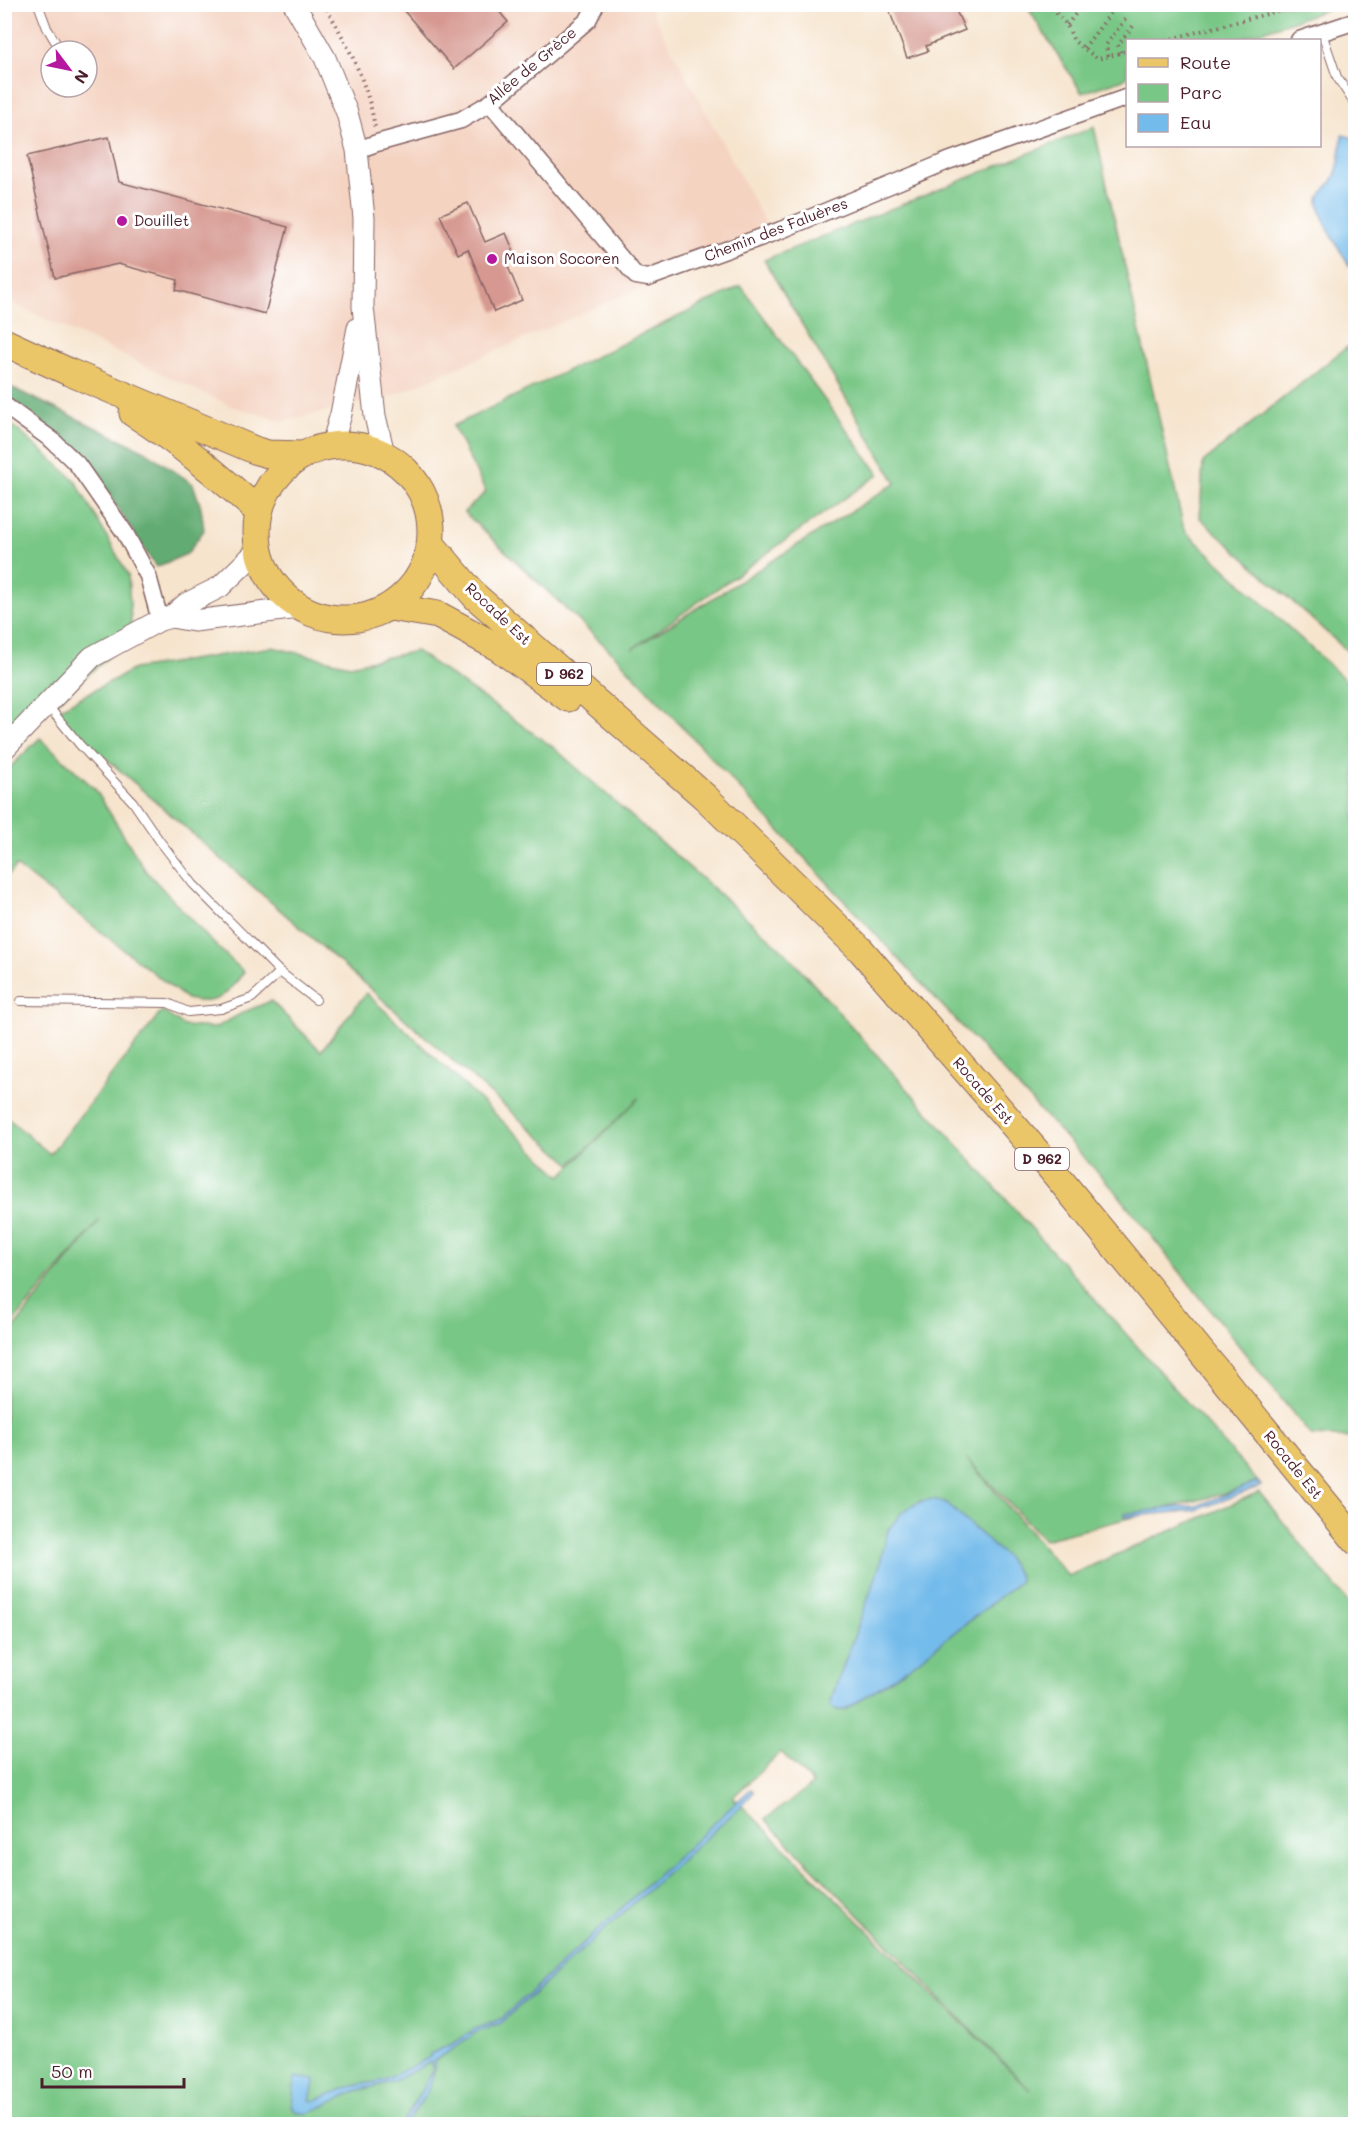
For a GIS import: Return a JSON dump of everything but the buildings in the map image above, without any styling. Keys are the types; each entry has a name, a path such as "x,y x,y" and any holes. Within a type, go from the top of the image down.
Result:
{"main road":[{"path":"4,342 69,372 257,451 268,454 303,455"},
{"path":"69,372 169,436 259,512"},
{"path":"332,445 359,446 384,454 406,470 422,492 430,518 431,544 423,569 410,591 390,607 368,617 344,620 321,617 299,608 280,593 270,580 258,550 256,529 259,512 268,488 285,467 303,455 332,445"},
{"name":"Rocade Est","path":"431,544 475,596 705,797 860,949 1043,1160 1356,1541"},
{"name":"Rocade Est","path":"390,607 438,615 499,648 705,797"}],"street":[{"path":"294,4 325,58 347,113 357,150 364,218 363,307 375,416 384,454"},
{"name":"Allée de Grèce","path":"357,150 461,120 490,103 588,20 596,4"},
{"path":"1302,39 1356,21"},
{"name":"Chemin des Faluères","path":"490,103 636,276 648,278 781,230 948,161 1126,98"},
{"path":"332,445 341,414 363,307"},
{"path":"4,405 52,440 76,464 126,533 148,576 166,619"},
{"path":"4,749 92,657 166,619 186,604 220,587 258,550"},
{"path":"166,619 194,621 299,608"}],"lane":[{"path":"38,4 54,39"},
{"path":"1322,33 1337,77 1356,106"},
{"path":"48,705 133,802 193,884 280,972 316,1000"},
{"path":"21,1001 168,1003 188,1012 221,1009 252,998 280,972"}],"path":[{"path":"324,4 345,39 364,85 372,111 377,143"},
{"path":"1048,4 1067,25 1074,41 1098,58 1126,51"},
{"path":"1067,25 1083,4"},
{"path":"1170,39 1290,8 1292,4"},
{"path":"1084,48 1113,10"},
{"path":"1108,56 1106,45 1126,18"},
{"path":"1121,52 1118,45 1134,25"}],"shaded area":[{"path":"5,5 648,5 774,239 626,294 390,397 282,421 231,406 5,300"}],"green space":[{"path":"1026,5 1341,5 1239,39 1126,39 1126,78 1082,93"},
{"path":"1094,127 1184,530 1355,689 1355,1438 1311,1436 1117,1193 618,658 464,512 486,492 453,426 741,286 879,474 632,649 896,483 764,260"},
{"path":"1347,347 1356,365 1355,658 1200,518 1203,462"},
{"path":"4,384 145,451 193,484 201,507 204,530 187,554 156,567 86,460 41,421 5,395"},
{"path":"5,419 75,480 128,575 132,636 5,748"},
{"path":"272,647 350,665 416,651 553,747 785,952 1260,1484 1044,1540 966,1458 1068,1576 1259,1492 1355,1611 1355,2124 5,2124 5,1339 100,1220 5,1332 5,1116 50,1154 162,1011 184,1026 215,1028 244,1012 271,1001 321,1051 366,993 561,1176 639,1098 571,1164 53,712 134,669","holes":["781,1752 813,1784 765,1819 1030,2090 733,1797"]},
{"path":"40,738 95,789 145,870 210,940 244,972 226,993 214,1000 187,999 16,866 5,879 5,772"}],"water":[{"path":"1342,135 1355,138 1355,262 1349,266 1327,226 1319,203 1321,195 1336,173"},
{"path":"1257,1482 1261,1486 1197,1510 1125,1517 1124,1514 1197,1506"},
{"path":"934,1499 947,1504 1006,1557 1020,1577 1019,1582 907,1669 845,1710 837,1710 830,1706 834,1691 878,1571 888,1530 902,1512 921,1501"},
{"path":"751,1789 754,1792 738,1809 501,2023 477,2032 434,2061 433,2078 430,2086 405,2124 402,2124 433,2071 431,2062 392,2082 356,2091 307,2114 295,2111 292,2105 295,2077 315,2080 310,2100 313,2101 349,2087 385,2080 430,2057 430,2054 456,2042 475,2029 501,2019"}],"place":[{"name":"Douillet","path":"122,221"},
{"name":"Maison Socoren","path":"492,259"}]}
